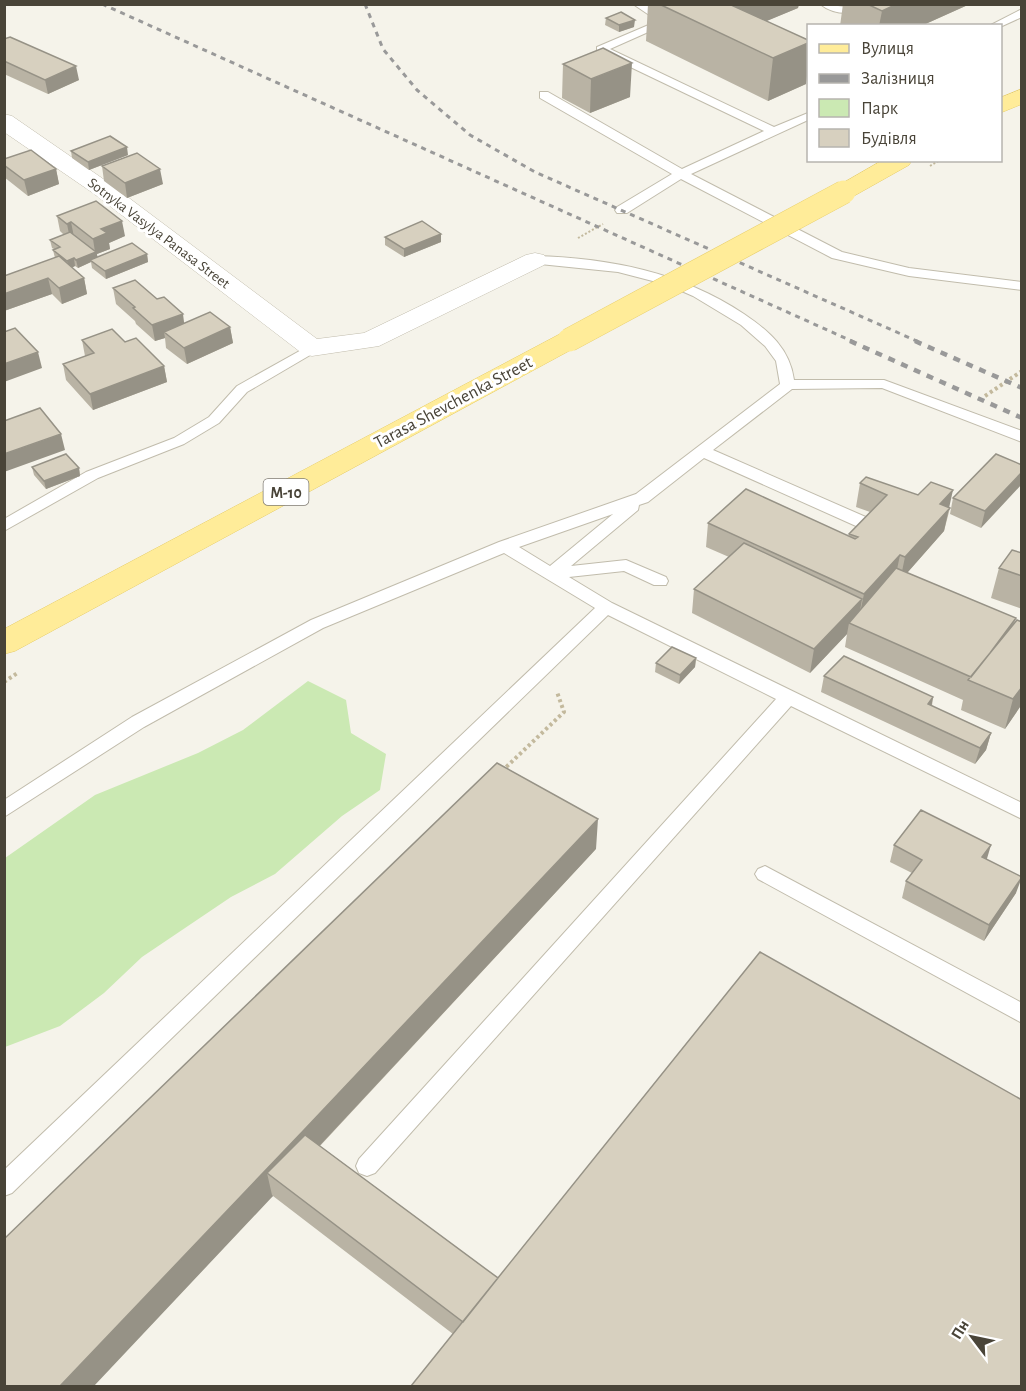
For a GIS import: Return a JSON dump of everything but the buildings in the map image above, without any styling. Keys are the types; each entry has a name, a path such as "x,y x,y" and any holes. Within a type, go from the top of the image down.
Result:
{"main road":[{"path":"1002,106 1022,95"},
{"name":"Tarasa Shevchenka Street","path":"4,643 897,162"}],"street":[{"name":"Sotnyka Vasylya Panasa Street","path":"4,121 101,188 312,348"},
{"path":"312,348 370,340 535,260"}],"lane":[{"path":"825,4 838,11 854,11 868,4"},
{"path":"647,6 668,21 601,49 775,132"},
{"path":"998,24 1022,12"},
{"path":"544,95 681,174 837,255 909,272 1022,286"},
{"path":"622,210 681,174 807,116"},
{"path":"535,260 578,260 601,264 657,277 688,288 737,315 760,333 783,358 788,385"},
{"path":"4,526 92,475 188,436 214,420 242,389 312,348"},
{"path":"551,574 642,498 788,385 884,384 1022,437"},
{"path":"702,452 862,522"},
{"path":"4,810 138,722 317,624 505,546 642,498"},
{"path":"505,546 606,607 1022,812"},
{"path":"551,574 626,565 660,581"},
{"path":"4,1186 606,607"},
{"path":"367,1166 788,697"},
{"path":"765,874 1022,1014"}],"path":[{"path":"495,778 564,712 546,665"}],"green space":[{"path":"308,681 346,700 351,733 386,754 380,790 342,816 275,874 231,897 142,957 104,993 60,1026 5,1047 5,858 95,795 198,753 243,730"}],"railway":[{"path":"102,4 854,342"},
{"path":"365,4 383,49 417,90 470,135 535,172 919,342"},
{"path":"850,341 1022,418"},
{"path":"915,341 1022,388"}]}
